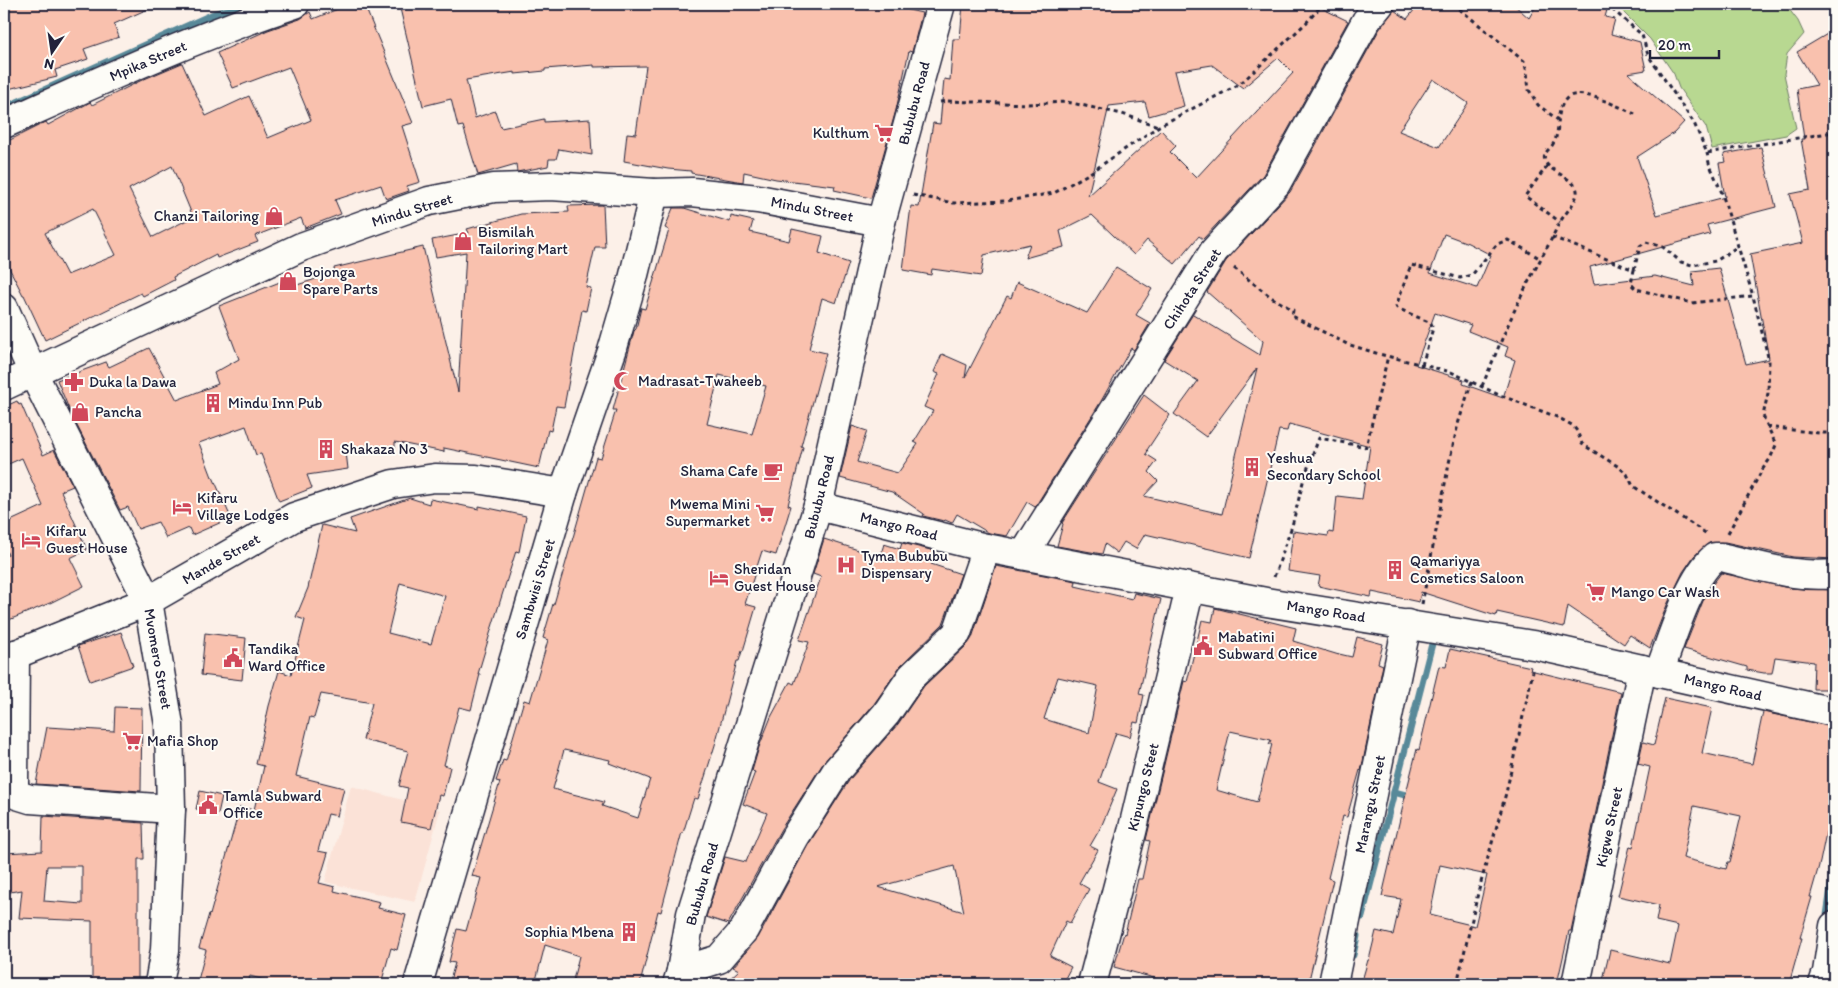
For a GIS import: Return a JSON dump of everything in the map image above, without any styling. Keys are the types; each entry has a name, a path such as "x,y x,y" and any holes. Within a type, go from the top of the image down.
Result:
{"street":[{"name":"Mpika Street","path":"4,124 170,51 246,20 295,4"},
{"name":"Bububu Road","path":"679,978 691,914 818,506 881,222 941,4"},
{"name":"Chihota Street","path":"1024,554 1214,251 1276,184 1373,12"},
{"name":"Mindu Street","path":"4,386 301,247 429,201 494,188 551,186 654,194 692,192 758,199 881,222"},
{"name":"Sambwisi Street","path":"418,984 564,494 612,351 654,194"},
{"name":"Mvomero Street","path":"4,308 33,373 148,601 169,724 171,809 165,950 159,984"},
{"name":"Mande Street","path":"9,656 148,601 294,517 393,484 435,478 476,480 564,494"},
{"name":"Mango Road","path":"818,506 986,548 1266,602 1538,646 1834,712"},
{"path":"679,978 719,959 744,930 796,837 838,770 886,714 912,676 957,633 986,548"},
{"path":"1719,552 1721,557 1794,574 1834,574"},
{"name":"Kigwe Street","path":"1576,984 1651,671 1702,570 1719,552"},
{"name":"Kipungo Steet","path":"1092,984 1132,832 1190,588"},
{"name":"Marangu Street","path":"1333,984 1413,625"},
{"path":"9,656 14,786 17,795 30,799 171,809"},
{"path":"1823,984 1834,926"}],"path":[{"path":"1453,4 1524,61 1528,90 1538,105 1558,120"},
{"path":"1214,251 1270,297 1293,310 1292,316 1347,344 1451,372 1497,394 1546,412 1572,425 1577,431 1582,444 1619,467 1627,474 1633,486 1698,528 1719,552 1742,505 1776,445 1764,416 1768,393 1769,361 1753,296 1722,192 1694,123 1648,55 1642,35 1606,4"},
{"path":"890,191 954,203 1007,201 1054,193 1090,173 1158,126 1240,84 1306,24 1322,5 1373,12"},
{"path":"1482,386 1517,304 1560,222 1577,196 1578,190 1575,184 1547,166 1544,158 1559,132 1558,120 1568,97 1581,94 1588,95 1635,114"},
{"path":"913,108 947,100 1028,104 1067,102 1114,112 1158,126"},
{"path":"1707,153 1834,132"},
{"path":"1547,166 1525,196 1560,222"},
{"path":"1552,237 1634,270"},
{"path":"1422,365 1433,328 1431,323 1396,306 1411,266 1460,278 1472,275 1497,244 1508,240 1541,259"},
{"path":"1738,246 1716,261 1692,265 1681,262 1663,247 1646,242 1640,246 1630,280 1632,287 1692,303 1753,296"},
{"path":"1266,602 1292,526 1304,478 1319,438 1366,447 1388,356"},
{"path":"1413,625 1424,584 1458,424 1472,381"},
{"path":"1767,427 1819,433 1829,433 1834,428"},
{"path":"1457,984 1476,900 1506,793 1538,646"}],"shaded area":[{"path":"351,786 440,810 415,902 325,882"}],"green space":[{"path":"1615,4 1785,4 1798,21 1804,34 1787,54 1784,74 1796,128 1786,135 1712,149 1706,127 1679,88 1674,74 1650,39"}],"building":[{"path":"4,4 159,4 114,24 119,37 84,49 88,59 55,70 57,77 4,90"},
{"path":"350,4 364,4 413,123 402,126 420,182 407,186 409,191 386,199 381,185 335,200 341,214 305,228 301,218 255,236 258,242 217,258 216,255 173,277 174,280 143,296 141,293 45,340 4,258 4,143 46,122 48,125 90,102 92,105 142,80 182,63 206,116 249,96 268,138 311,120 289,67 233,88 217,53 268,30 300,19 310,12 313,19","holes":["172,166 193,217 153,237 129,189","93,209 116,255 67,275 45,233"]},
{"path":"399,4 854,4 874,7 875,4 882,4 922,13 912,52 909,51 896,110 871,198 834,190 835,186 776,179 744,172 743,182 691,173 691,171 624,161 627,133 636,134 646,66 594,67 594,65 545,69 545,71 515,74 515,72 466,80 475,118 495,111 501,128 544,119 544,122 590,119 592,155 559,149 556,159 549,159 548,166 517,172 516,164 478,175 463,126 458,127 451,99 423,106"},
{"path":"963,4 1313,4 1348,21 1263,175 1203,239 1199,236 1175,264 1147,240 1134,255 1092,215 1060,231 1064,247 1025,258 1030,244 984,255 981,276 932,269 931,275 903,270 911,206 919,207 933,123 940,124 944,79 950,80 953,39 960,39","holes":["1278,58 1293,73 1196,178 1170,152 1176,146 1161,130 1088,196 1109,106 1145,102 1149,116 1184,106 1175,71 1212,65 1243,88"]},
{"path":"1419,4 1513,4 1529,18 1537,4 1583,4 1607,10 1605,17 1615,19 1611,34 1640,42 1646,70 1628,73 1684,122 1674,133 1637,157 1657,215 1725,197 1719,163 1726,162 1724,154 1761,147 1776,207 1707,225 1710,234 1590,267 1594,284 1655,276 1694,286 1692,271 1719,268 1746,364 1769,359 1750,254 1803,243 1790,194 1810,190 1801,139 1804,139 1797,89 1817,85 1797,52 1834,30 1834,116 1828,119 1834,169 1834,559 1793,557 1725,542 1709,543 1694,556 1683,572 1667,605 1650,648 1630,635 1624,644 1568,606 1564,627 1497,612 1496,616 1421,592 1419,602 1372,592 1371,597 1318,586 1320,576 1288,571 1293,531 1328,536 1329,532 1333,533 1337,496 1362,499 1370,446 1289,424 1287,431 1279,430 1249,558 1145,534 1136,549 1124,542 1117,553 1105,544 1102,554 1057,546 1062,523 1144,395 1170,415 1147,450 1146,454 1157,461 1149,472 1158,481 1144,496 1222,514 1257,368 1206,437 1174,414 1198,381 1164,360 1193,314 1260,355 1263,341 1207,292 1226,261 1290,192 1379,30 1394,10 1407,19","holes":["1433,79 1468,103 1439,147 1399,131","1444,234 1468,243 1491,255 1477,288 1430,273","1435,313 1471,325 1468,331 1508,347 1505,356 1515,360 1503,398 1463,384 1464,380 1416,365"]},
{"path":"603,205 605,247 595,247 586,287 591,288 586,311 582,310 564,407 556,406 551,431 548,430 539,468 444,448 444,452 395,442 395,448 346,452 348,469 307,475 312,488 279,501 261,454 256,455 246,426 199,443 231,518 192,535 189,528 166,538 158,522 138,529 128,507 120,510 71,414 57,380 106,362 109,367 149,348 177,400 218,384 214,373 239,359 219,306 295,276 297,285 335,273 334,268 423,247 458,392 466,252 436,257 432,240 469,233 467,229 521,214 569,212 568,206"},
{"path":"673,208 684,208 730,222 731,216 753,221 750,232 789,241 792,229 823,236 819,253 849,263 836,303 822,298 809,349 826,353 801,446 803,447 788,505 791,506 776,555 762,551 745,604 756,607 743,651 739,661 737,661 715,745 698,799 694,798 682,832 661,912 658,911 640,984 572,984 579,956 545,945 535,984 449,984 455,963 449,962 457,929 466,931 481,878 472,876 500,782 496,781 503,760 506,761 524,700 530,702 548,640 543,638 596,457 601,458 616,410 613,410 634,331 641,308 645,309 669,230 665,228","holes":["719,375 766,386 752,434 707,424","564,750 610,760 609,763 650,779 638,818 602,806 604,802 553,789"]},
{"path":"1116,267 1152,289 1136,315 1150,323 1134,350 1131,348 1100,403 1035,507 1027,502 1007,536 989,533 957,514 952,523 923,516 924,514 892,492 840,478 852,426 867,431 857,462 898,473 918,444 914,442 933,411 924,407 939,374 934,372 942,354 967,365 965,378 1007,296 1011,298 1017,282 1087,313"},
{"path":"17,401 19,405 21,404 43,455 54,450 73,486 61,491 87,550 70,558 84,586 50,603 4,622 4,556 8,555 4,545 4,524 43,506 22,458 4,466 4,407"},
{"path":"410,498 429,504 430,499 479,509 479,506 526,516 519,552 516,551 478,674 480,674 471,710 459,707 444,765 450,767 443,796 439,795 431,828 401,822 408,788 399,786 408,751 363,740 372,703 321,694 314,718 310,717 296,776 344,788 337,816 328,814 318,851 328,853 319,883 335,887 334,891 380,902 378,908 406,915 397,950 391,948 381,984 279,984 250,976 248,984 197,984 206,950 199,948 240,807 254,810 264,766 256,764 279,671 291,675 305,620 296,617 308,588 322,525 355,533 350,519","holes":["400,583 445,596 431,644 388,633"]},
{"path":"824,539 880,557 884,544 900,549 902,543 935,551 931,564 961,574 943,624 901,665 874,704 824,762 781,829 728,924 706,917 725,857 746,862 767,813 743,804 755,772 752,771 759,747 771,717 790,682 794,684 809,642 799,640 821,577 813,574"},
{"path":"996,566 1076,581 1075,586 1132,599 1134,593 1161,599 1139,694 1144,695 1138,723 1134,722 1130,737 1116,733 1099,782 1117,789 1101,827 1090,846 1098,850 1079,883 1089,889 1070,923 1066,921 1050,956 1071,967 1062,984 724,984 739,970 733,967 758,938 808,845 850,779 898,724 924,686 972,638","holes":["1058,677 1098,686 1089,733 1044,719","954,866 964,912 878,887"]},
{"path":"1721,573 1789,588 1834,590 1834,689 1813,689 1814,662 1775,657 1772,673 1764,673 1747,670 1747,667 1684,649 1703,601"},
{"path":"1215,608 1296,628 1293,641 1352,657 1357,637 1383,644 1378,663 1383,665 1361,771 1347,817 1343,816 1328,878 1333,880 1308,984 1164,984 1165,981 1114,967 1125,934 1138,879 1142,879 1150,841 1146,840 1184,681 1187,682 1202,620 1212,622","holes":["1230,731 1271,740 1269,744 1272,744 1257,802 1216,790"]},
{"path":"121,632 133,666 90,681 78,646"},
{"name":"Tandika Ward Office","path":"205,633 246,638 242,680 201,675"},
{"path":"1450,649 1531,667 1530,670 1621,692 1571,931 1569,931 1557,984 1361,984 1376,931 1393,935 1401,899 1382,896 1439,666 1446,667","holes":["1440,865 1487,875 1475,926 1430,915"]},
{"path":"1665,698 1712,708 1702,753 1752,764 1763,712 1834,727 1834,805 1832,804 1820,862 1810,897 1812,897 1789,984 1602,984 1610,950 1670,964 1678,926 1656,921 1659,905 1618,896 1630,846 1633,847 1650,767 1638,764 1643,742 1654,745","holes":["1694,806 1741,816 1730,862 1728,862 1726,869 1683,858"]},
{"path":"115,707 142,708 141,791 36,784 47,727 114,731"},
{"name":"Tamla Subward Office","path":"200,791 222,796 218,814 196,809"},
{"path":"43,816 143,823 144,859 138,859 138,984 92,984 92,921 19,918 22,890 4,893 4,853 42,851","holes":["47,866 82,866 82,904 44,901"]}],"waterway":[{"path":"4,108 216,13 248,4"},
{"path":"1362,917 1434,636 1436,637"},
{"path":"1394,792 1413,797"},
{"path":"1826,922 1834,868"},
{"path":"1353,955 1357,936"}],"place":[{"name":"Kulthum","path":"884,133"},
{"name":"Chanzi Tailoring","path":"274,216"},
{"name":"Bismilah Tailoring Mart","path":"463,241"},
{"name":"Bojonga Spare Parts","path":"288,281"},
{"name":"Madrasat-Twaheeb","path":"623,381"},
{"name":"Duka la Dawa","path":"74,382"},
{"name":"Mindu Inn Pub","path":"213,403"},
{"name":"Pancha","path":"80,412"},
{"name":"Shakaza No 3","path":"326,449"},
{"name":"Yeshua Secondary School","path":"1252,467"},
{"name":"Shama Cafe","path":"773,471"},
{"name":"Kifaru Village Lodges","path":"182,507"},
{"name":"Mwema Mini Supermarket","path":"765,513"},
{"name":"Kifaru Guest House","path":"31,540"},
{"name":"Tyma Bububu Dispensary","path":"846,565"},
{"name":"Qamariyya Cosmetics Saloon","path":"1395,570"},
{"name":"Sheridan Guest House","path":"719,578"},
{"name":"Mango Car Wash","path":"1596,592"},
{"name":"Mabatini Subward Office","path":"1203,646"},
{"name":"Tandika Ward Office","path":"233,658"},
{"name":"Mafia Shop","path":"132,741"},
{"name":"Tamla Subward Office","path":"208,805"},
{"name":"Sophia Mbena","path":"629,932"}]}
